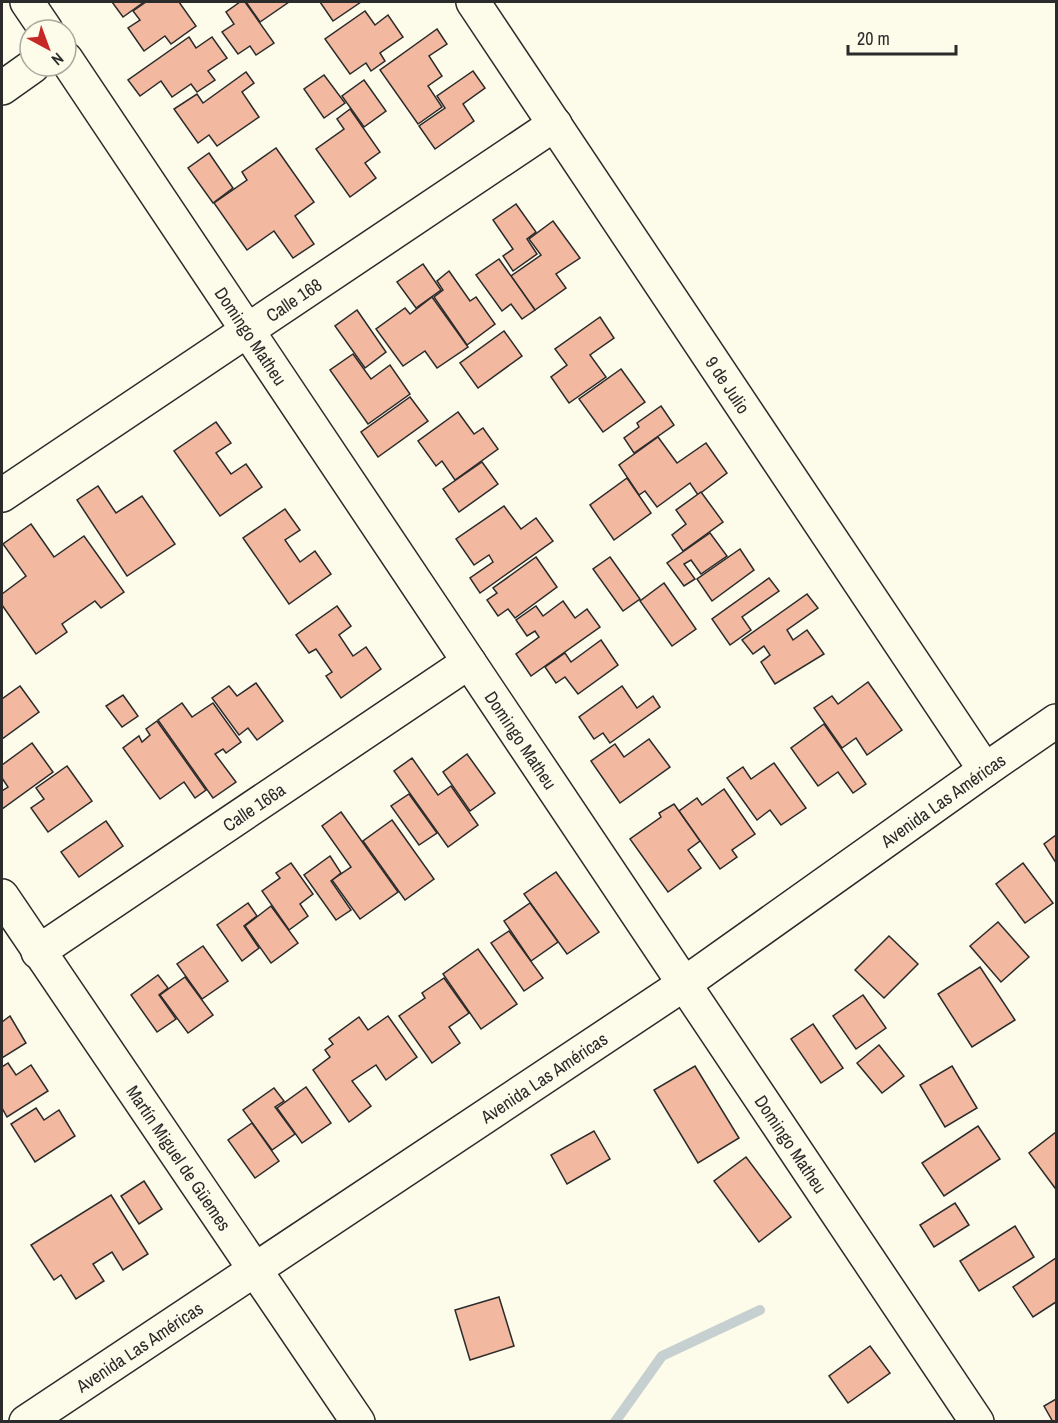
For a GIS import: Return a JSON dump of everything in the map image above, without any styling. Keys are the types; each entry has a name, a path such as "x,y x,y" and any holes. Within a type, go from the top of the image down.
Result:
{"street":[{"path":"27,2 38,18"},
{"name":"9 de Julio","path":"473,2 985,770"},
{"path":"2,88 18,77"},
{"name":"Domingo Matheu","path":"78,77 977,1422"},
{"name":"Calle 168","path":"2,495 555,124"},
{"name":"Calle 166a","path":"38,952 469,662"},
{"name":"Avenida Las Américas","path":"26,1422 684,984 1056,721"},
{"name":"Martín Miguel de Güemes","path":"2,896 358,1422"}],"building":[{"path":"112,2 144,2 123,17"},
{"path":"146,2 179,2 196,26 171,44 165,36 144,51 128,28 140,20 133,11"},
{"path":"240,2 245,2 274,43 256,55 250,46 238,54 222,32 234,24 226,12"},
{"path":"246,2 289,2 260,22"},
{"path":"320,2 361,2 333,21"},
{"path":"365,11 375,25 388,15 403,37 380,53 385,61 371,71 366,63 350,74 325,39"},
{"path":"437,29 447,44 429,56 442,76 428,86 442,107 418,124 380,70"},
{"path":"189,37 196,48 212,37 227,58 208,71 215,80 197,92 191,84 172,97 161,81 140,96 128,80"},
{"path":"473,71 485,88 463,104 474,121 435,149 419,126 445,108 437,96"},
{"path":"246,72 254,83 242,92 259,117 217,146 209,135 198,143 174,109 197,94 203,103"},
{"path":"324,75 345,103 324,118 304,89"},
{"path":"364,80 386,111 364,127 342,96"},
{"path":"350,109 380,152 365,163 376,178 350,197 316,149 344,129 337,119"},
{"path":"276,148 314,202 295,216 314,244 293,258 274,231 247,250 214,203 247,180 242,172"},
{"path":"209,153 233,188 213,203 188,168"},
{"path":"516,204 536,232 527,239 537,254 513,271 503,256 513,249 493,220"},
{"path":"553,221 580,258 556,274 566,288 535,310 511,276 541,255 529,239"},
{"path":"499,259 535,310 522,319 511,304 502,311 476,275"},
{"path":"423,264 441,290 416,308 397,282"},
{"path":"449,271 470,301 476,297 495,324 467,345 434,297 443,290 437,281"},
{"path":"432,297 468,347 437,368 425,351 403,366 376,329 405,308 410,314"},
{"path":"357,310 386,352 365,368 335,326"},
{"path":"600,317 614,338 590,355 606,377 569,403 551,377 567,365 555,349"},
{"path":"504,331 522,356 478,388 460,363"},
{"path":"353,354 371,379 390,365 410,394 368,424 330,370"},
{"path":"621,369 645,402 603,432 579,399"},
{"path":"410,397 428,421 378,457 361,432"},
{"path":"661,406 674,425 634,453 624,438 639,427 637,423"},
{"path":"458,412 474,434 483,428 498,449 455,480 442,461 436,466 418,441"},
{"path":"216,422 231,443 216,453 231,474 246,464 262,487 220,516 174,451"},
{"path":"658,437 677,463 706,443 727,473 698,495 690,483 657,507 645,491 639,495 619,465"},
{"path":"482,462 498,484 459,512 443,489"},
{"path":"627,478 651,513 614,540 590,505"},
{"path":"98,486 116,513 142,496 175,544 127,576 77,500"},
{"path":"701,492 723,522 683,551 672,535 686,524 676,510"},
{"path":"504,506 521,529 536,518 553,541 480,593 470,578 493,562 489,555 474,565 456,539"},
{"path":"285,509 300,530 285,540 300,562 315,551 331,574 289,604 243,538"},
{"path":"31,524 54,557 84,536 124,592 101,608 95,601 62,624 67,632 36,654 2,605 2,594 26,576 3,544"},
{"path":"710,533 727,556 701,574 691,560 684,564 695,579 684,586 667,563"},
{"path":"740,549 754,570 712,601 697,579"},
{"path":"536,557 557,587 515,618 508,609 498,616 487,600 497,593 493,588"},
{"path":"610,557 640,599 623,611 593,569"},
{"path":"769,578 779,591 742,617 751,630 730,645 712,619"},
{"path":"664,583 696,629 672,646 640,601"},
{"path":"807,594 818,608 787,630 793,640 807,630 824,654 775,684 761,662 770,655 764,646 753,654 742,640"},
{"path":"563,601 575,618 587,609 600,627 531,676 516,654 539,637 535,631 527,636 516,620 536,606 543,616"},
{"path":"337,606 351,626 339,635 353,656 366,647 381,669 341,698 326,676 332,672 316,649 309,653 296,635"},
{"path":"601,640 618,665 578,694 565,677 556,683 545,667 565,653 571,662"},
{"path":"868,682 902,730 867,755 856,738 842,748 814,708 832,696 838,704"},
{"path":"256,683 283,721 257,740 248,728 239,735 212,698 229,686 237,696"},
{"path":"20,686 39,712 2,739 2,699"},
{"path":"622,686 637,708 653,696 660,707 610,743 603,733 594,739 579,717"},
{"path":"123,695 138,716 122,727 106,706"},
{"path":"182,703 192,717 213,703 241,742 226,753 223,749 215,754 236,782 213,798 158,720"},
{"path":"157,721 206,790 195,798 184,782 160,799 123,748 139,736 142,742 150,735 146,729"},
{"path":"824,724 866,784 853,793 838,772 818,786 791,748"},
{"path":"649,739 670,767 620,803 591,761 615,744 624,757"},
{"path":"32,743 53,772 2,809 2,791 8,787 2,778 2,765"},
{"path":"467,754 495,793 470,811 443,772"},
{"path":"412,758 438,795 451,786 478,825 448,847 394,771"},
{"path":"774,763 806,808 781,825 770,810 757,820 727,778 743,767 751,779"},
{"path":"67,766 92,801 48,832 31,808 44,799 36,788"},
{"path":"724,789 755,834 732,850 737,857 720,869 679,811 697,798 702,805"},
{"path":"409,794 437,833 419,845 391,806"},
{"path":"674,804 700,841 688,850 701,868 668,892 630,839 661,817 659,813"},
{"path":"341,812 398,892 360,919 332,880 351,867 322,826"},
{"path":"392,820 434,879 405,900 363,841"},
{"path":"106,821 123,846 79,877 61,852"},
{"path":"1056,835 1056,863 1044,844"},
{"path":"330,856 341,873 331,881 351,910 336,920 304,875"},
{"path":"291,863 313,894 300,904 308,916 289,930 262,891 280,878 276,873"},
{"path":"1023,863 1053,903 1025,923 996,884"},
{"path":"556,872 599,932 567,954 524,894"},
{"path":"248,903 257,916 244,926 259,948 242,961 217,925"},
{"path":"530,903 558,942 531,961 504,921"},
{"path":"271,906 298,943 271,963 245,926"},
{"path":"998,922 1029,957 1001,982 970,946"},
{"path":"509,931 543,978 524,991 491,943"},
{"path":"889,936 918,964 884,998 855,970"},
{"path":"203,946 228,981 202,999 177,964"},
{"path":"478,949 517,1004 481,1029 443,974"},
{"path":"980,967 1015,1020 972,1047 938,994"},
{"path":"158,975 168,988 159,995 176,1019 157,1032 131,995"},
{"path":"185,977 213,1015 188,1033 160,995"},
{"path":"444,978 469,1013 449,1027 460,1043 432,1063 399,1016 425,998 422,993"},
{"path":"863,995 886,1028 856,1049 833,1016"},
{"path":"10,1016 26,1043 2,1058 2,1022"},
{"path":"388,1016 417,1057 386,1080 376,1065 352,1081 371,1106 349,1122 313,1070 330,1057 325,1050 333,1044 329,1039 359,1017 368,1030"},
{"path":"813,1024 843,1068 821,1083 791,1039"},
{"path":"879,1045 904,1076 882,1093 857,1063"},
{"path":"8,1063 16,1075 31,1065 48,1091 7,1117 2,1108 2,1067"},
{"path":"695,1066 739,1138 698,1163 654,1090"},
{"path":"952,1066 977,1108 945,1127 920,1085"},
{"path":"306,1087 331,1123 302,1143 277,1108"},
{"path":"274,1088 284,1101 275,1107 295,1134 272,1150 243,1110"},
{"path":"36,1108 44,1120 59,1110 75,1136 35,1162 11,1124"},
{"path":"252,1123 279,1161 255,1178 228,1140"},
{"path":"978,1126 1000,1159 944,1196 922,1163"},
{"path":"594,1131 610,1159 567,1184 551,1155"},
{"path":"1056,1132 1056,1187 1055,1188 1029,1153"},
{"path":"746,1157 791,1217 759,1242 714,1181"},
{"path":"144,1181 162,1209 139,1224 121,1196"},
{"path":"111,1195 148,1254 123,1270 112,1252 93,1264 104,1281 76,1299 61,1275 54,1280 31,1245"},
{"path":"955,1203 969,1225 934,1247 920,1225"},
{"path":"1015,1226 1034,1257 979,1291 960,1261"},
{"path":"1056,1258 1056,1302 1033,1317 1013,1287"},
{"path":"499,1297 514,1346 470,1360 455,1310"},
{"path":"870,1346 890,1373 848,1403 829,1376"},
{"path":"1056,1399 1056,1422 1053,1422 1044,1406"}],"waterway":[{"path":"615,1422 662,1356 760,1310"}]}
